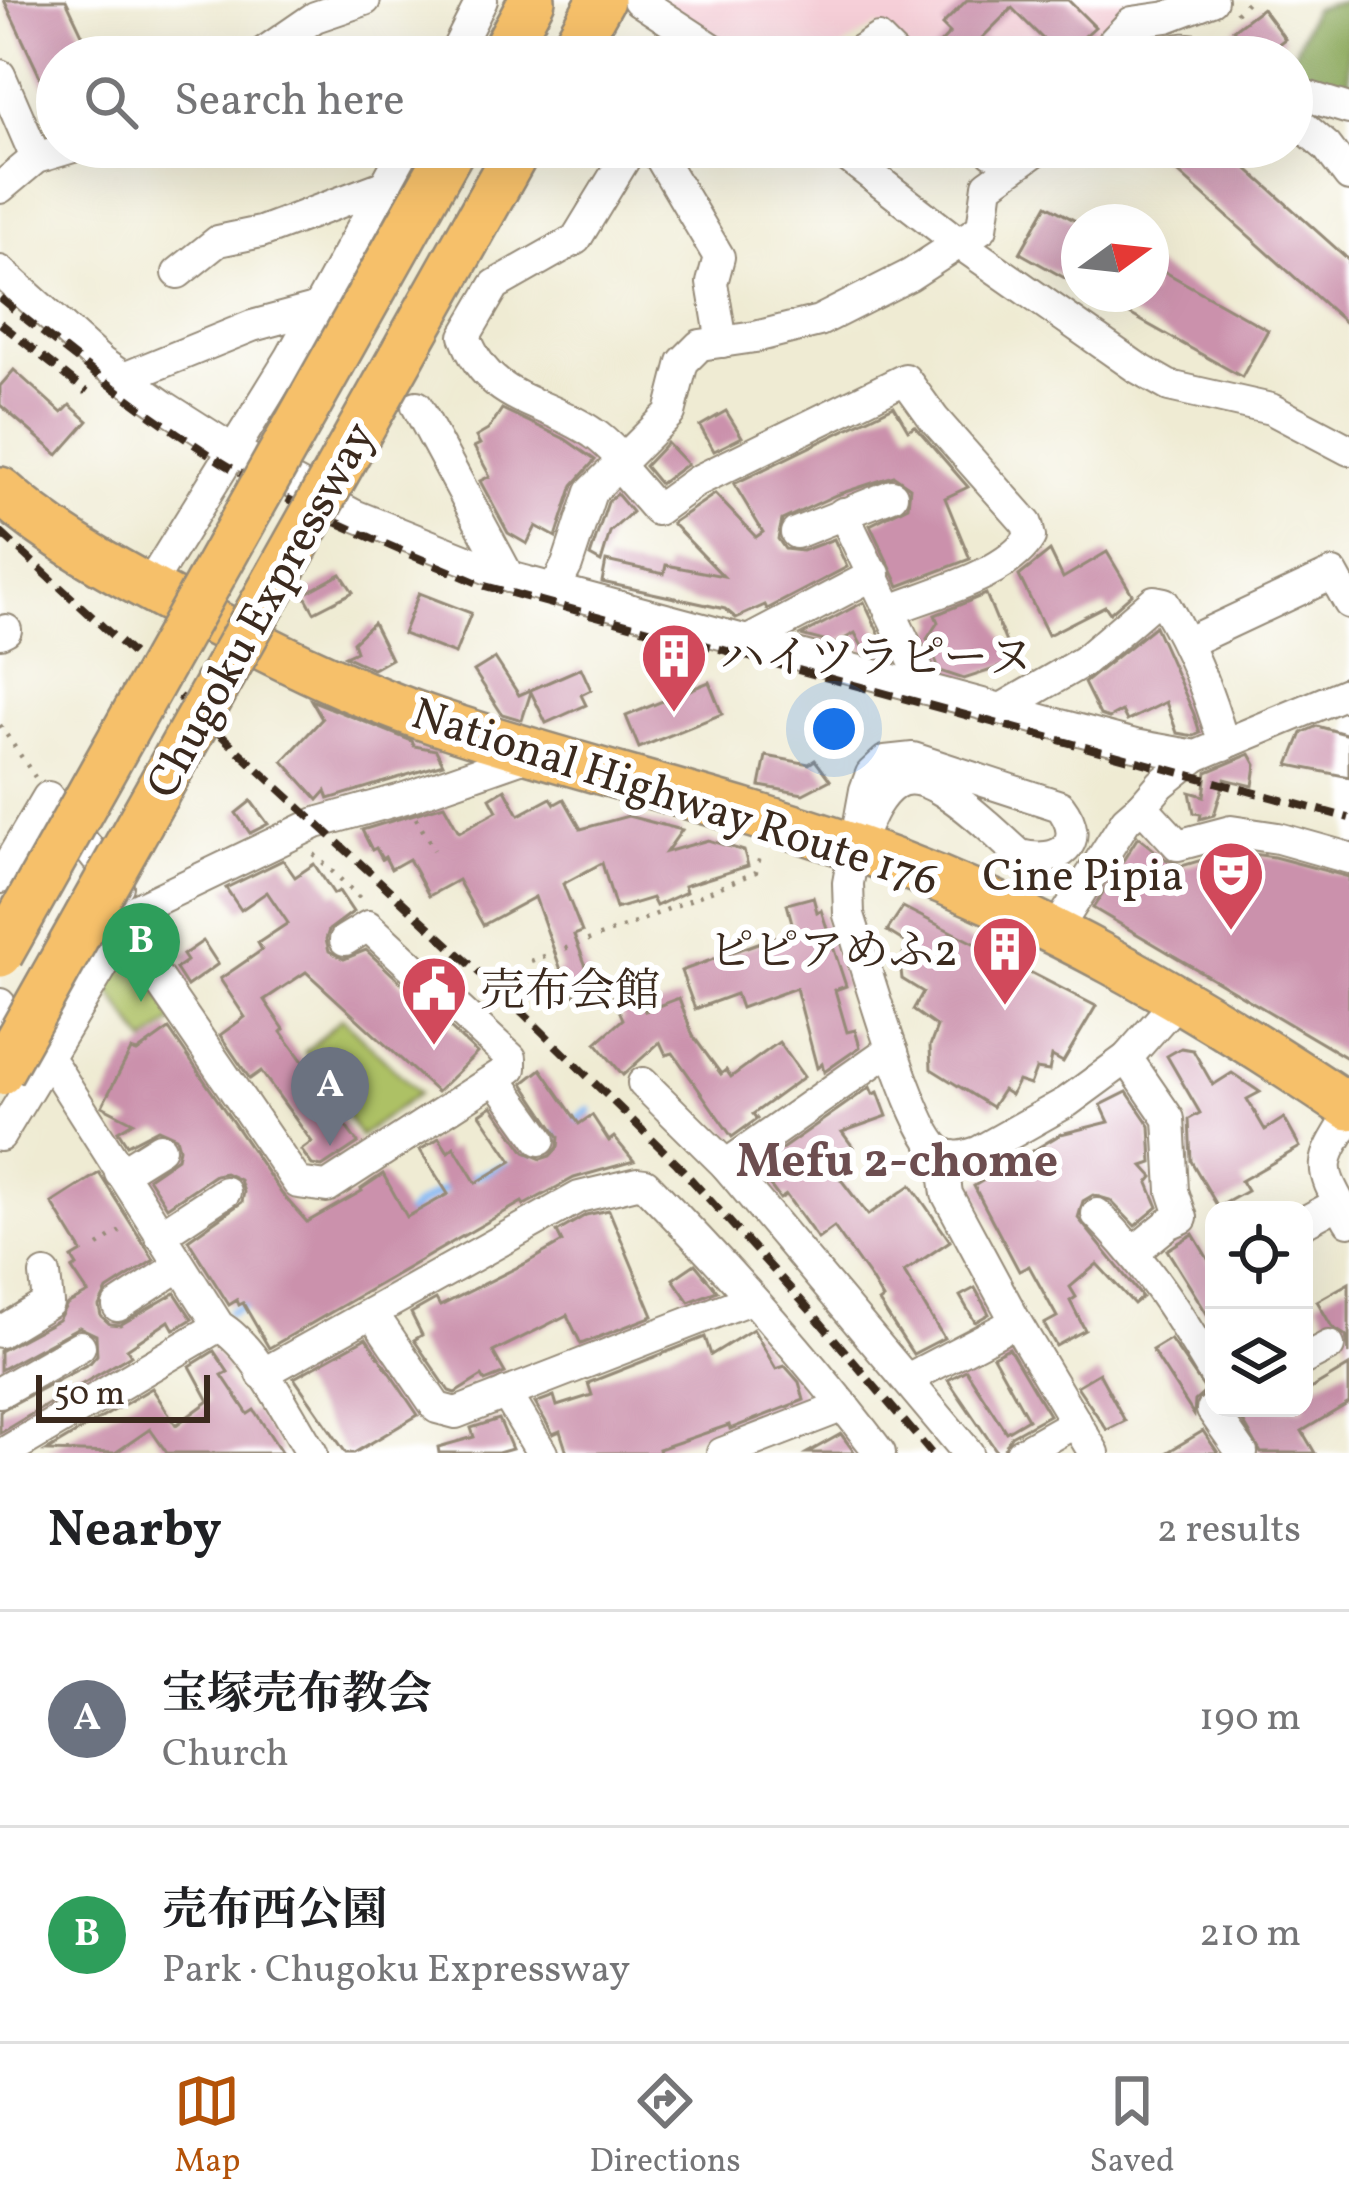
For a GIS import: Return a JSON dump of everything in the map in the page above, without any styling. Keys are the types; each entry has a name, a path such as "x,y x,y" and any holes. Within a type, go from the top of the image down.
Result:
{"highway":[{"path":"512,36 532,0"},
{"path":"581,36 601,0"},
{"name":"Chugoku Expressway","path":"0,954 441,168"},
{"name":"Chugoku Expressway","path":"0,1072 507,168"},
{"name":"National Highway Route 176","path":"0,490 41,523 148,588 298,664 436,722 856,848 947,881 1055,932 1178,1000 1349,1107"}],"street":[{"path":"287,36 315,17 365,0"},
{"path":"463,36 482,0"},
{"path":"638,0 693,36"},
{"path":"1172,36 1212,0"},
{"path":"1119,36 1132,22 1160,36"},
{"path":"0,74 36,158 0,188"},
{"path":"1313,98 1349,109"},
{"path":"1313,135 1349,176"},
{"path":"148,588 291,357 395,168"},
{"path":"619,168 576,239 495,285 465,336 472,356 491,380 522,400 595,434 657,510 697,482 905,380 1027,524 1030,537 1020,554 998,567 891,610"},
{"path":"667,168 719,257 712,283 722,342"},
{"path":"863,168 958,243 1169,386 1271,409 1349,450"},
{"path":"554,590 590,492 670,413 683,362 700,345 819,321 855,306 982,228 988,185 1012,168"},
{"path":"178,273 218,241 261,232 386,185"},
{"path":"0,271 101,362 233,450 354,515 509,578 1135,745 1210,751"},
{"path":"124,377 252,326 315,309"},
{"path":"417,406 509,578"},
{"path":"796,533 892,495"},
{"path":"843,513 926,689"},
{"path":"746,642 875,574"},
{"path":"1188,642 1334,574 1349,603"},
{"path":"1003,708 1084,662 1154,601 1164,603 1206,682 1210,751"},
{"path":"1055,932 1126,820 1161,784 1210,751 1349,692"},
{"path":"0,1136 130,919 305,827 537,752"},
{"path":"856,848 872,810 905,780 932,784 951,796 1020,855 1042,859 1059,854 1071,840 1070,819 1060,806 913,758 886,761 871,774 848,883 849,915 893,1052 933,1144 950,1156 962,1157 994,1144 1066,1102 1127,1058 1178,1000"},
{"path":"0,878 48,796 298,1183 327,1187 512,1068 511,1058 368,926 345,940"},
{"path":"1142,806 1178,844 1231,830 1349,858"},
{"path":"0,1004 46,1057 219,1326 262,1374 312,1453"},
{"path":"726,1165 893,1052"},
{"path":"1127,1058 1169,1119 1173,1191 1182,1218 1135,1251"},
{"path":"497,1080 540,1140"},
{"path":"643,1083 726,1165 968,1453"},
{"path":"1313,1220 1344,1212 1324,1172 1325,1154 1349,1117"},
{"path":"120,1173 160,1148"},
{"path":"950,1156 944,1172 947,1194 1094,1453"},
{"path":"262,1374 579,1197 645,1184 844,1406 880,1453"},
{"path":"153,1224 225,1192"},
{"path":"1097,1214 1135,1251 1205,1359"},
{"path":"118,1306 180,1266"},
{"path":"0,1332 48,1303 45,1275"},
{"path":"373,1314 437,1408 456,1413 750,1299"},
{"path":"909,1378 1016,1322"},
{"path":"18,1450 219,1326"},
{"path":"0,1392 80,1346"},
{"path":"506,1393 542,1453"},
{"path":"722,1453 844,1406"},
{"path":"1217,1417 1242,1453"},
{"path":"1021,1453 1076,1421"}],"path":[{"path":"0,725 48,796"},
{"path":"405,798 434,850"},
{"path":"531,961 756,872 763,847"},
{"path":"98,1246 153,1224"}],"shaded area":[{"path":"656,0 1200,0 1129,36 888,36 877,25 860,36 713,36"}],"green space":[{"path":"1349,0 1349,101 1313,86 1313,36 1301,36 1313,9"},
{"path":"127,945 176,1019 146,1043 106,986"},
{"path":"342,1018 419,1093 360,1136 305,1052"}],"building":[{"path":"4,0 66,0 83,36 36,36 36,68"},
{"path":"967,0 1068,0 1095,27 1085,36 1040,36 1012,8 984,36 947,36 950,33 942,25"},
{"path":"1262,8 1283,36 1237,36 1233,30"},
{"path":"1173,168 1246,168 1349,260 1349,326"},
{"path":"1047,205 1061,213 1061,276 1020,253"},
{"path":"1169,274 1268,330 1242,377 1126,312 1169,312"},
{"path":"14,370 62,413 70,405 88,421 58,455 0,405 0,386"},
{"path":"894,406 908,430 915,426 968,487 945,498 970,559 899,586 870,525 908,506 910,487 894,476 782,520 778,539 785,549 802,551 834,539 847,567 767,609 765,605 736,618 725,609 602,582 606,561 664,574 666,565 723,576 672,523 715,494 756,537 763,532 734,484"},
{"path":"502,409 565,439 595,460 573,485 556,537 536,526 527,544 508,533 480,481 490,476 474,447 480,444 476,437 488,430"},
{"path":"726,411 742,437 714,451 700,426"},
{"path":"667,443 687,464 660,484 645,466"},
{"path":"617,494 632,512 610,532 601,562 590,556 608,502"},
{"path":"1050,551 1063,578 1107,552 1132,594 1110,613 1105,606 1048,635 1019,576"},
{"path":"341,574 353,592 314,612 304,594"},
{"path":"419,593 471,613 455,654 403,634"},
{"path":"986,594 1007,645 1012,643 1019,661 964,679 940,671 927,639 938,622 935,615"},
{"path":"864,602 891,659 865,652 855,633 835,644 801,635"},
{"path":"373,623 391,659 373,669 345,656 356,651 353,642"},
{"path":"1155,626 1194,714 1200,733 1194,736 1177,733 1166,702 1127,721 1122,711 1109,718 1100,715 1084,683"},
{"path":"495,658 519,695 581,668 591,690 581,695 586,705 546,723 531,692 522,720 502,714 474,671"},
{"name":"ハイツラピーヌ","path":"709,682 722,714 639,748 626,716"},
{"path":"311,700 412,741 414,746 436,750 443,764 329,799 326,791 318,800 283,761 322,719"},
{"path":"1317,726 1349,735 1349,777 1289,765 1302,733"},
{"path":"1250,754 1256,765 1253,786 1225,779 1214,815 1200,819 1190,792 1204,796 1207,772"},
{"path":"766,756 809,764 815,760 830,780 803,794 760,786"},
{"path":"505,789 519,815 551,798 555,804 564,799 581,829 628,816 682,830 666,852 708,840 744,851 748,866 684,886 686,892 656,906 652,898 616,909 602,863 563,884 582,932 574,935 594,987 566,998 535,897 483,925 458,880 429,896 409,859 391,869 376,848 372,850 362,830 444,805 459,832 497,811 490,798"},
{"path":"251,801 268,824 250,833 236,813"},
{"path":"1138,837 1182,866 1232,851 1349,877 1349,1059 1093,908"},
{"path":"283,860 295,877 314,864 353,912 329,930 329,951 344,959 366,950 477,1053 437,1092 306,972 264,1000 358,1143 322,1167 312,1165 301,1150 312,1142 261,1071 250,1079 220,1035 245,1017 220,979 262,950 258,943 288,923 267,892 241,910 226,888"},
{"path":"813,897 846,986 835,990 847,1032 855,1030 860,1047 824,1072 822,1064 817,1068 796,988 741,1008 736,994 695,1009 681,971 794,930 787,904"},
{"name":"ピピアめふ2","path":"903,907 1096,1006 1063,1062 1052,1056 1049,1071 1036,1069 1030,1085 1018,1081 1011,1095 1003,1090 992,1107 931,1069 930,1046 937,1027 913,1010 923,992 902,979 900,960 908,944 887,931"},
{"path":"203,941 218,964 187,986 176,969 187,961 183,955"},
{"path":"634,987 645,1011 679,998 693,1036 721,1074 726,1070 731,1077 779,1042 804,1077 753,1114 757,1119 732,1137 673,1053 666,1055 660,1042 623,1075 596,1043 623,1019 613,997"},
{"path":"169,1029 282,1194 307,1222 383,1174 407,1217 448,1194 420,1150 439,1138 448,1152 454,1147 476,1183 512,1161 480,1114 492,1106 525,1152 541,1159 550,1156 559,1137 523,1083 541,1069 579,1124 592,1115 609,1141 614,1137 634,1161 574,1178 522,1202 269,1348 243,1303 237,1300 229,1305 188,1240 242,1202 240,1180 225,1173 215,1175 167,1207 148,1178 177,1158 176,1137 158,1129 127,1145 118,1131 133,1122 102,1106 131,1050 137,1052"},
{"path":"1181,1048 1193,1050 1213,1085 1232,1073 1260,1092 1247,1099 1265,1130 1284,1118 1300,1147 1241,1181 1247,1191 1229,1201 1214,1201 1191,1161 1189,1119 1200,1113 1167,1056"},
{"path":"870,1087 873,1094 878,1092 887,1116 842,1132 853,1147 829,1164 868,1215 911,1185 950,1241 904,1272 944,1338 913,1354 879,1302 883,1299 871,1279 834,1227 818,1239 786,1195 780,1199 756,1167"},
{"path":"1127,1092 1150,1126 1152,1163 1143,1166 1153,1177 1148,1183 1158,1207 1135,1226 1110,1200 1093,1195 1083,1201 1078,1218 1142,1297 1134,1304 1097,1264 1070,1287 1076,1297 1070,1301 1085,1330 1056,1346 1044,1324 1057,1317 1029,1266 1019,1271 974,1186 1061,1134 1109,1122 1101,1105"},
{"path":"99,1173 154,1260 107,1290 99,1306 101,1316 120,1325 175,1293 192,1319 174,1330 169,1321 127,1349 131,1355 0,1433 0,1411 97,1355 96,1335 79,1327 0,1370 0,1351 58,1320 67,1304 88,1293 72,1269 77,1266 72,1258 82,1252 52,1203"},
{"path":"609,1210 653,1316 581,1344 567,1315 493,1352 505,1373 485,1381 482,1376 455,1393 449,1391 414,1340 422,1335 411,1313 436,1299 440,1306 528,1262 562,1242 557,1232 586,1215"},
{"path":"1193,1234 1205,1254 1205,1311 1167,1250"},
{"path":"695,1264 717,1291 689,1302 673,1279"},
{"path":"1349,1283 1349,1354 1346,1336 1332,1327 1317,1301"},
{"path":"975,1288 989,1314 975,1322 960,1296"},
{"path":"753,1329 776,1369 785,1366 799,1382 804,1400 730,1429 729,1425 659,1449 660,1453 567,1453 560,1431 553,1434 535,1403 554,1396 557,1406 592,1395 588,1383 705,1337 711,1355"},
{"path":"366,1338 418,1415 354,1453 346,1453 294,1378"},
{"path":"1170,1339 1205,1390 1195,1401 1194,1415 1152,1350"},
{"path":"1009,1348 1049,1415 1011,1436 998,1453 948,1380 966,1370 1006,1432 1028,1419 993,1356"},
{"path":"214,1351 228,1372 222,1375 248,1414 254,1410 282,1453 167,1453 150,1429 115,1453 46,1451 152,1388 176,1425 209,1401 190,1366"},
{"path":"1349,1366 1349,1403 1302,1431 1315,1453 1261,1453 1240,1417 1313,1417 1313,1388"},
{"path":"1099,1373 1125,1421 1107,1430 1077,1386"},
{"path":"499,1419 512,1449 439,1453 438,1447 474,1437 471,1428"},
{"path":"1203,1431 1218,1453 1166,1453"},
{"path":"841,1434 855,1453 807,1453"}],"waterway":[{"path":"522,1159 589,1111"},
{"path":"465,1179 508,1165"},
{"path":"401,1221 416,1206 452,1185"},
{"path":"230,1312 251,1303"}],"railway":[{"path":"0,298 107,383 220,461 316,513 485,586 1349,818"},
{"path":"0,323 87,392"},
{"path":"0,532 523,1013 677,1164 931,1453"}],"place":[{"name":"ハイツラピーヌ","path":"674,715"},
{"name":"Cine Pipia","path":"1231,933"},
{"name":"売布西公園","path":"141,1002"},
{"name":"ピピアめふ2","path":"1005,1008"},
{"name":"売布会館","path":"434,1048"},
{"name":"宝塚売布教会","path":"330,1146"}],"district":[{"name":"Mefu 2-chome","path":"897,1159"}]}
